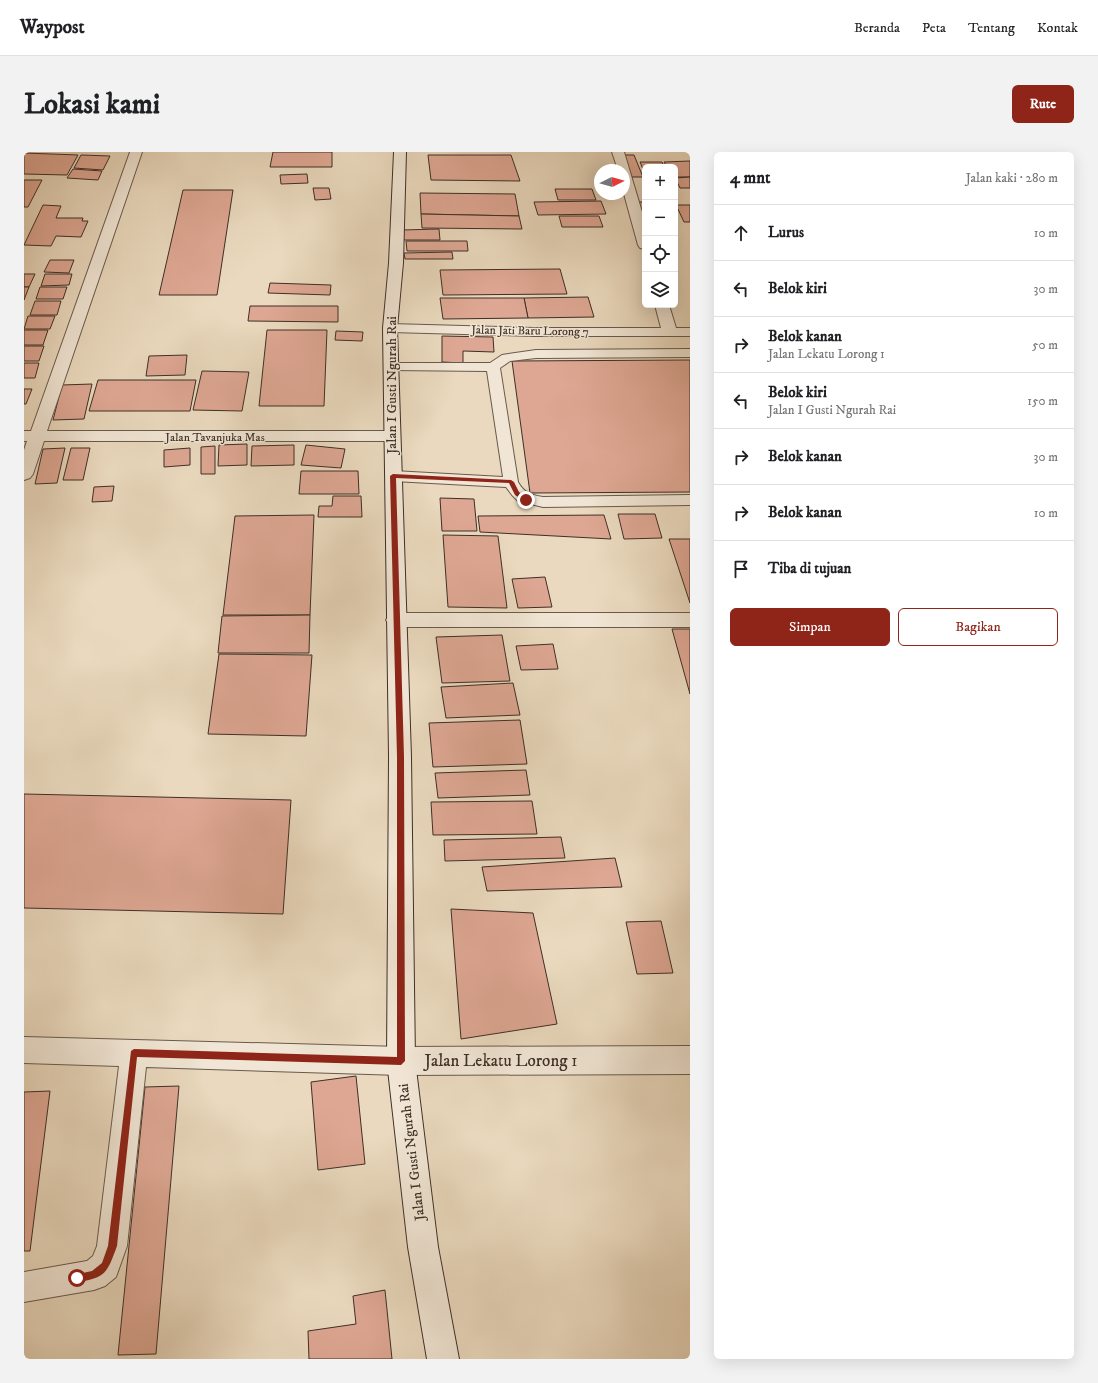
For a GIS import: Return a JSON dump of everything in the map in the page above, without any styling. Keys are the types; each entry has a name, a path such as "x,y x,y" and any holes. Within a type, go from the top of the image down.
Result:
{"street":[{"path":"24,474 31,437 136,152"},
{"name":"Jalan I Gusti Ngurah Rai","path":"400,152 396,263 390,328 400,757 401,1061 423,1247 443,1359"},
{"path":"618,152 622,164"},
{"path":"630,192 642,236"},
{"path":"663,308 670,332"},
{"name":"Jalan Jati Baru Lorong 7","path":"390,328 534,332 690,332"},
{"name":"Jalan Tavanjuka Mas","path":"31,437 392,436"},
{"path":"396,620 690,620"},
{"name":"Jalan Lekatu Lorong 1","path":"24,1050 401,1061 690,1060"},
{"path":"24,1287 94,1275 105,1266 112,1246 134,1053"}],"lane":[{"path":"391,366 493,367 506,358 536,354 690,353"},
{"path":"493,367 511,482 517,494 526,500 543,502 690,500"},
{"path":"393,476 511,482"}],"building":[{"path":"273,152 332,152 332,167 270,167"},
{"path":"24,153 78,155 67,175 24,174"},
{"path":"81,155 110,156 103,170 74,168"},
{"path":"428,155 511,155 520,181 431,180"},
{"path":"622,155 634,155 642,177 630,177 630,164 625,164"},
{"path":"690,161 690,177 678,177 678,164 665,164 664,162"},
{"path":"640,162 662,162 663,164 642,164 642,167"},
{"path":"73,169 102,171 98,180 67,178"},
{"path":"307,174 308,183 281,184 280,175"},
{"path":"690,177 690,188 680,188 678,178"},
{"path":"24,180 42,180 28,207 24,207"},
{"path":"313,188 329,188 331,199 315,200"},
{"path":"555,189 592,189 594,194 594,200 558,200"},
{"path":"183,190 233,190 217,295 159,295"},
{"path":"420,193 515,194 519,216 421,214"},
{"path":"601,201 606,214 538,215 534,202"},
{"path":"637,202 642,202 642,216"},
{"path":"43,205 61,206 56,218 83,218 82,221 88,221 81,237 56,236 51,246 24,245"},
{"path":"678,205 690,205 690,222 684,222 678,209"},
{"path":"421,214 519,216 522,229 422,228"},
{"path":"559,216 599,216 603,227 562,227"},
{"path":"439,229 440,240 403,240 402,230"},
{"path":"406,241 467,241 468,251 407,251"},
{"path":"452,252 453,259 405,259 404,253"},
{"path":"50,260 74,260 69,273 44,272"},
{"path":"560,269 567,294 443,295 440,270"},
{"path":"24,274 35,274 29,287 24,287"},
{"path":"45,274 72,274 69,285 41,286"},
{"path":"270,283 331,285 330,295 268,293"},
{"path":"24,287 29,287 24,300"},
{"path":"40,287 67,287 63,299 36,299"},
{"path":"588,297 594,317 528,318 524,298"},
{"path":"440,298 524,298 528,318 443,319"},
{"path":"35,301 61,301 57,315 30,315"},
{"path":"250,306 338,306 338,322 248,321"},
{"path":"28,316 55,316 50,329 24,329"},
{"path":"24,330 48,330 43,345 24,345"},
{"path":"267,330 327,330 324,406 259,406"},
{"path":"336,331 363,332 362,341 335,340"},
{"path":"442,336 493,337 494,352 463,351 463,363 442,362"},
{"path":"24,346 44,346 39,361 24,361"},
{"path":"187,355 185,375 146,376 149,356"},
{"path":"690,360 690,492 530,493 512,361"},
{"path":"24,363 39,363 35,378 24,378"},
{"path":"202,371 249,372 242,411 193,410"},
{"path":"98,380 196,380 190,411 89,411"},
{"path":"92,384 84,419 53,420 62,385"},
{"path":"24,389 32,389 26,404 24,404"},
{"path":"247,444 247,465 218,466 219,445"},
{"path":"294,445 294,465 251,466 252,446"},
{"path":"306,445 345,449 341,468 301,465"},
{"path":"215,446 215,474 201,474 201,447"},
{"path":"65,448 57,483 35,484 43,449"},
{"path":"71,448 90,448 83,480 63,480"},
{"path":"190,448 190,465 164,467 164,450"},
{"path":"301,471 358,471 359,494 299,494"},
{"path":"114,486 112,501 92,502 94,487"},
{"path":"333,496 361,496 362,517 318,517 319,506 332,506"},
{"path":"440,498 474,499 477,531 442,531"},
{"path":"618,514 655,514 662,538 624,539"},
{"path":"314,515 310,615 223,615 235,516"},
{"path":"604,515 611,539 480,532 478,516"},
{"path":"443,535 498,536 507,608 448,607"},
{"path":"669,539 690,539 690,603"},
{"path":"545,577 552,607 518,608 512,579"},
{"path":"310,615 309,653 218,653 222,616"},
{"path":"672,629 690,629 690,694"},
{"path":"502,635 510,681 442,683 436,637"},
{"path":"553,644 558,669 521,670 516,646"},
{"path":"219,654 312,655 306,736 208,734"},
{"path":"513,683 520,715 446,718 441,687"},
{"path":"520,720 527,764 433,767 429,723"},
{"path":"526,770 530,795 438,798 435,773"},
{"path":"24,794 291,800 283,914 24,908"},
{"path":"532,801 537,834 433,835 431,802"},
{"path":"561,837 565,858 445,861 444,840"},
{"path":"615,858 622,887 487,891 482,867"},
{"path":"451,909 533,913 557,1024 461,1039"},
{"path":"661,921 673,973 637,974 626,922"},
{"path":"356,1076 365,1164 318,1170 311,1082"},
{"path":"179,1086 156,1354 118,1355 145,1087"},
{"path":"50,1091 30,1251 24,1251 24,1092"},
{"path":"385,1290 392,1359 309,1359 308,1331 356,1324 353,1296"}],"route":[{"path":"77,1278 94,1275 105,1266 112,1246 134,1053 401,1061 400,757 393,476 511,482 517,494 526,500"}]}
